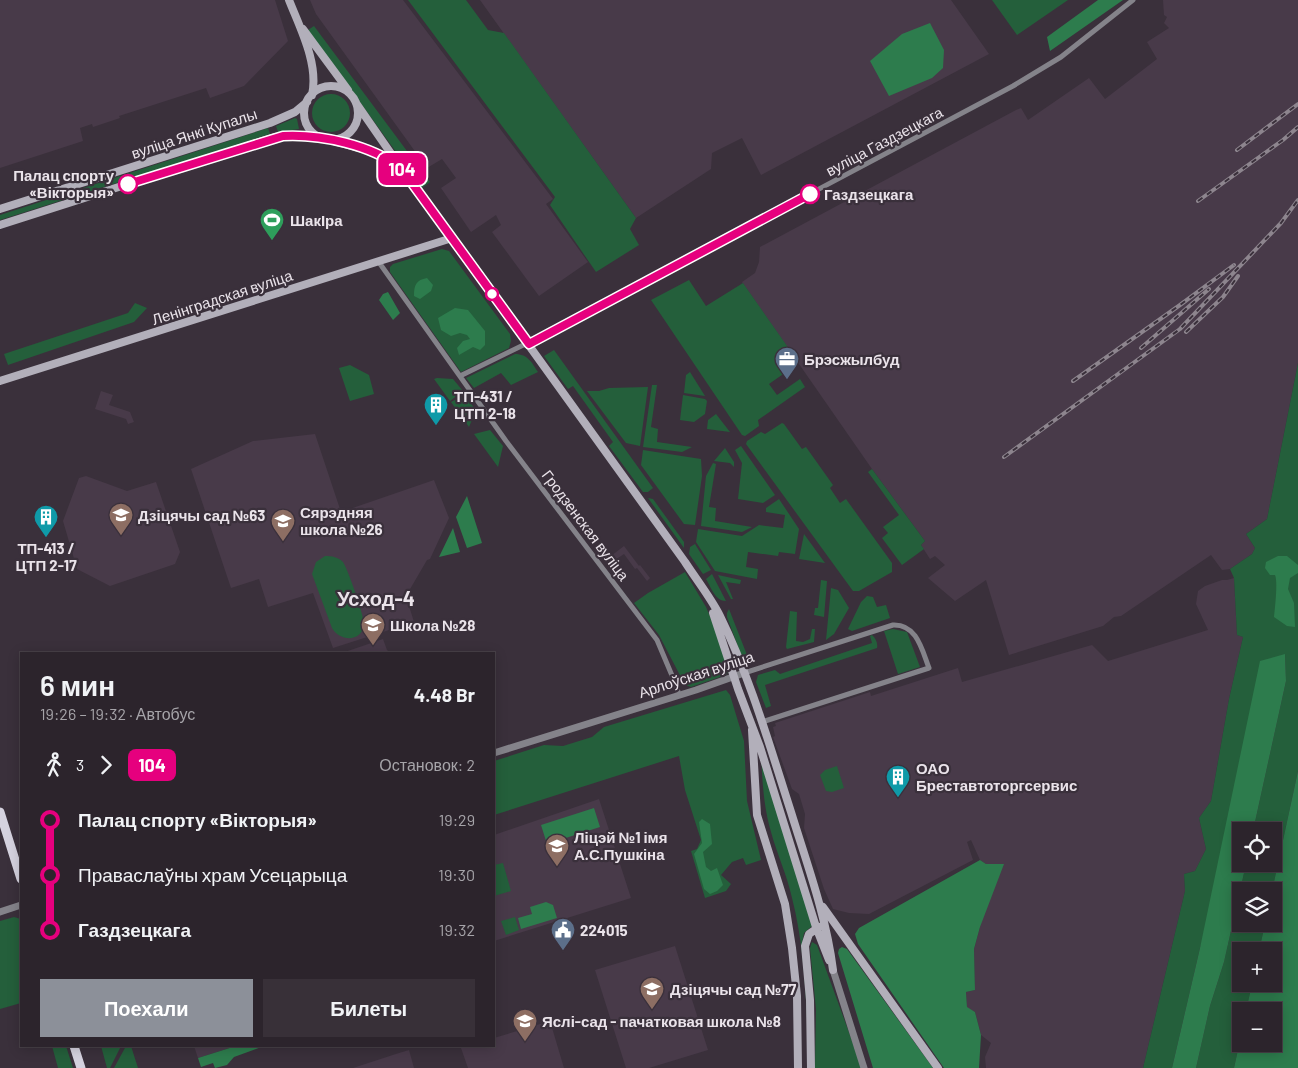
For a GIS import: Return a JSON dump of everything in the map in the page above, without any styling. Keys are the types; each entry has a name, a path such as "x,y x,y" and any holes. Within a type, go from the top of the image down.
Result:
{"main road":[{"path":"289,0 314,73 312,95"},
{"path":"295,16 401,168 685,562 720,616 762,722 820,902 829,941 833,970"},
{"path":"351,95 336,87 319,89 307,102 304,111 305,120 309,128 315,134 327,139 377,153 401,168"},
{"name":"вуліца Янкі Купалы","path":"0,209 278,120 295,112 307,102"},
{"path":"327,139 346,136 352,131 358,118 356,103"},
{"name":"вуліца Янкі Купалы","path":"0,225 275,137 292,136 327,139"},
{"name":"Ленінградская вуліца","path":"0,381 452,238"},
{"path":"707,597 760,747 816,927 833,970"},
{"path":"751,723 757,815 785,904 792,948 797,996 798,1068"},
{"path":"0,812 20,876"},
{"path":"820,902 938,1068"},
{"path":"811,1068 810,1000 805,946 809,934 816,927 825,925"},
{"path":"74,1047 81,1068"}],"street":[{"name":"вуліца Газдзецкага","path":"529,344 1014,86 1061,57 1133,0"},
{"name":"Гродзенская вуліца","path":"378,262 506,441 657,640 679,695"},
{"path":"460,376 529,344"},
{"name":"Арлоўская вуліца","path":"495,753 679,695 889,625 898,624 906,626 915,635 929,668 762,722"},
{"path":"0,912 20,905"},
{"path":"833,970 864,1068"}],"shaded area":[{"path":"0,0 275,0 288,41 244,86 210,98 206,88 119,116 120,118 93,127 92,124 80,128 83,141 0,168"},
{"path":"310,0 403,0 553,199 546,204 588,262 539,296 492,232 501,225 496,215 471,232 441,188 456,178 442,159 427,168 316,14"},
{"path":"480,0 951,0 989,54 761,175 742,138 712,153 711,169 636,218"},
{"path":"1163,0 1298,0 1298,363 1267,519 1246,534 1255,548 1252,554 1230,569 1222,570 1211,555 1121,616 1114,617 1103,626 1009,655 986,580 955,601 928,578 945,565 935,556 930,559 921,545 925,541 872,469 742,282 755,273 759,262 760,247 1016,110 1021,108 1028,120 1089,78 1105,99 1157,59 1147,42 1169,28 1164,23 1167,17 1164,15"},
{"path":"101,391 113,395 109,405 130,412 134,422 128,424 126,419 95,409"},
{"name":"Сярэдняя школа №26","path":"315,434 341,512 434,480 449,518 430,559 427,560 406,596 414,622 333,648 313,593 268,607 259,579 231,588 191,469 253,441"},
{"name":"Дзіцячы сад №63","path":"86,476 127,491 156,482 180,552 175,564 110,586 77,569 63,521 79,478"},
{"path":"624,546 650,578 647,581 624,554 609,564 604,557 608,553 611,556"},
{"path":"1234,578 1237,635 1243,637 1229,699 1211,801 1199,818 1206,849 1195,871 1184,874 1185,891 1143,1068 986,1068 985,1057 991,1043 981,1035 975,1012 967,1008 966,992 975,990 974,949 980,927 986,864 980,860 971,840 967,842 973,860 869,914 849,913 833,909 824,889 804,828 805,814 799,794 792,789 773,737 775,736 773,727 776,726 775,723 870,692 871,696 958,668 962,682 1092,645 1108,661 1208,630 1196,604 1198,591 1205,586"},
{"name":"Школа №28","path":"383,639 389,652 345,652"},
{"name":"Ліцэй №1 імя А.С.Пушкіна","path":"599,799 631,898 495,941 495,835"},
{"name":"Дзіцячы сад №77","path":"675,946 708,1050 649,1068 626,1068 595,970"},
{"name":"Яслі-сад - пачатковая школа №8","path":"550,1021 564,1068 468,1068 461,1048 495,1047 495,1038"},
{"path":"194,1047 233,1047 198,1058"},
{"path":"409,1050 414,1068 353,1068 399,1053"}],"green space":[{"path":"408,0 466,0 488,30 504,33 636,218 630,229 639,245 596,272 550,205 555,197"},
{"path":"992,0 1068,0 1017,35"},
{"path":"1098,0 1123,0 1050,51 1047,37"},
{"path":"930,23 944,50 943,68 932,78 889,96 870,61 902,34"},
{"path":"314,26 430,182 422,188 308,30"},
{"path":"331,94 345,99 350,113 345,127 331,132 317,127 312,113 317,99"},
{"path":"295,118 297,119 299,129 278,132 276,126"},
{"path":"268,128 270,134 0,220 0,215"},
{"path":"442,249 449,251 510,334 509,348 461,372 390,272 390,267 393,264"},
{"path":"427,278 433,285 431,291 420,299 414,296 416,284 420,280"},
{"path":"689,280 706,306 743,283 799,363 769,384 777,395 800,379 805,387 758,420 759,426 745,436 742,435 651,300"},
{"path":"388,292 400,313 393,320 379,300 383,294"},
{"path":"135,303 147,308 134,322 8,365 4,354 128,313"},
{"path":"455,308 468,310 485,331 485,345 480,350 473,347 459,355 457,348 463,341 470,339 467,335 460,333 451,336 441,330 438,318"},
{"path":"554,350 653,488 648,492 643,492 609,446 613,442 573,386 568,389 544,356"},
{"path":"515,354 526,357 532,362 538,372 511,385 501,373 474,388 466,378"},
{"path":"1298,363 1298,771 1282,845 1282,822 1255,822 1286,681 1285,654 1236,822 1232,822 1232,837 1200,948 1172,1068 1143,1068 1185,891 1184,874 1195,871 1206,849 1199,818 1211,801 1229,699 1243,637 1237,635 1234,578 1230,569 1252,554 1255,548 1246,534 1267,519"},
{"path":"350,365 369,375 374,394 350,401 339,368"},
{"path":"690,372 705,396 684,393 686,375"},
{"path":"434,379 453,379 463,391 450,401"},
{"path":"652,385 657,385 651,427 658,429 657,442 692,447 682,452 643,447"},
{"path":"648,387 640,446 626,443 587,391 599,391 609,388"},
{"path":"464,395 476,410 469,427 451,402"},
{"path":"683,395 707,401 705,414 694,422 680,420"},
{"path":"716,414 730,432 707,429 708,420"},
{"path":"782,423 802,449 806,447 833,485 830,488 840,503 846,499 892,563 892,572 859,591 853,591 746,444 747,441 761,432 765,434"},
{"path":"490,430 503,446 498,467 474,434"},
{"path":"741,446 775,495 763,503 738,499 742,463 735,450"},
{"path":"725,448 734,462 734,467 730,463 714,461"},
{"path":"643,450 701,459 702,476 695,525 684,524 641,465"},
{"path":"713,463 716,464 709,507 716,508 715,521 752,527 742,532 701,526 706,476"},
{"path":"872,469 925,541 921,545 924,549 902,565 882,538 888,533 883,527 899,515 868,472"},
{"path":"467,496 482,543 467,548 456,517"},
{"path":"648,498 653,499 684,542 684,548"},
{"path":"779,499 799,529 795,554 779,552 778,556 748,552 746,567 758,569 757,579 715,571 696,542 698,529 742,536 759,525 783,528 785,515 766,512 766,508"},
{"path":"453,528 460,552 439,557"},
{"path":"804,534 825,563 799,559"},
{"path":"695,544 711,570 703,574 689,554 690,547"},
{"path":"325,556 335,557 343,562 352,582 364,620 362,631 354,637 344,638 332,628 312,574 316,562"},
{"path":"1278,556 1287,556 1298,565 1298,573 1290,578 1288,589 1294,603 1295,627 1287,626 1274,617 1276,578 1275,575 1270,575 1265,568 1266,562"},
{"path":"685,572 706,607 730,669 726,675 691,687 685,685 659,635 634,603"},
{"path":"712,574 726,601 716,596 706,579"},
{"path":"718,575 741,580 740,584 726,582 733,599 731,599"},
{"path":"821,580 827,581 824,617 814,615 815,608 818,608"},
{"path":"831,588 838,590 849,608 834,634 826,640"},
{"path":"867,596 873,597 877,607 886,605 890,618 852,631 848,629 861,602"},
{"path":"729,609 747,655 742,657 727,617"},
{"path":"790,611 797,612 796,641 803,642 810,639 812,629 815,629 814,642 787,649"},
{"path":"893,629 907,632 920,667 898,674 884,631"},
{"path":"872,635 875,638 877,648 765,685 771,706 766,708 756,682 758,675 775,670 780,674 872,643 870,636"},
{"path":"1285,654 1286,681 1255,822 1232,822 1232,872 1244,872 1242,882 1232,882 1232,926 1224,962 1210,1006 1196,1068 1172,1068 1200,948 1260,661"},
{"path":"726,690 730,695 744,741 747,801 761,860 746,865 743,858 732,862 721,875 731,884 726,891 705,898 691,851 697,849 701,840 685,790 679,756 495,815 495,761 544,745 563,746 592,737 604,727"},
{"path":"761,749 812,926 804,933 802,943 807,995 807,1019 801,943 790,889 768,822 763,791"},
{"path":"837,766 844,788 832,792 826,791 820,775 825,770"},
{"path":"1298,771 1298,1068 1234,1068 1238,1052 1282,1052 1282,1002 1248,1002 1250,992 1282,992 1282,942 1261,942 1263,932 1282,932 1282,882 1274,882 1276,872 1282,872 1282,845"},
{"path":"594,808 600,827 547,844 541,825"},
{"path":"702,819 710,824 712,844 703,852 706,867 711,871 717,868 723,885 717,891 710,894 704,889 694,854 702,843 699,822"},
{"path":"980,860 986,864 1004,864 980,927 974,949 975,990 966,992 967,1007 975,1012 981,1035 979,1068 944,1068 858,944 855,934 859,928"},
{"path":"503,863 511,891 495,896 495,865"},
{"path":"1244,872 1276,872 1274,882 1242,882"},
{"path":"546,902 553,905 557,918 521,929 518,918 532,914 530,907"},
{"path":"14,917 20,919 20,1003 0,1009 0,921"},
{"path":"515,917 519,930 506,935 501,921"},
{"path":"1232,926 1232,932 1263,932 1261,942 1232,942 1232,992 1250,992 1248,1002 1232,1002 1232,1052 1238,1052 1234,1068 1196,1068 1210,1006 1224,962"},
{"path":"812,942 817,945 862,1068 815,1068 816,1009 810,948"},
{"path":"842,947 847,949 933,1068 873,1068 838,953"},
{"path":"52,1047 66,1047 73,1068 58,1068"},
{"path":"101,1047 120,1047 110,1068 107,1068"},
{"path":"125,1047 131,1047 138,1068 114,1068"},
{"path":"233,1047 261,1047 234,1057 227,1065 215,1068 213,1063 201,1067 198,1058"}],"railway":[{"path":"1237,150 1298,104"},
{"path":"1198,201 1283,140 1298,127"},
{"path":"1004,457 1180,329 1281,223 1298,200"},
{"path":"1073,381 1234,265"},
{"path":"1186,332 1223,297 1238,276"},
{"path":"1141,348 1209,289"}],"bus line":[{"name":"104","path":"128,184 283,136 302,136 331,140 377,153 401,168 529,344 810,194"}],"place":[{"name":"Палац спорту «Вікторыя»","path":"128,184"},
{"name":"Газдзецкага","path":"810,194"},
{"name":"ШакІра","path":"272,241"},
{"name":"Брэсжылбуд","path":"787,380"},
{"name":"ТП-431 / ЦТП 2-18","path":"436,426"},
{"name":"Дзіцячы сад №63","path":"121,536"},
{"name":"ТП-413 / ЦТП 2-17","path":"46,538"},
{"name":"Сярэдняя школа №26","path":"283,542"},
{"name":"Школа №28","path":"373,646"},
{"name":"ОАО Бреставтоторгсервис","path":"898,798"},
{"name":"Ліцэй №1 імя А.С.Пушкіна","path":"557,867"},
{"name":"224015","path":"563,951"},
{"name":"Дзіцячы сад №77","path":"652,1010"},
{"name":"Яслі-сад - пачатковая школа №8","path":"525,1042"}],"district":[{"name":"Усход-4","path":"376,598"}]}
